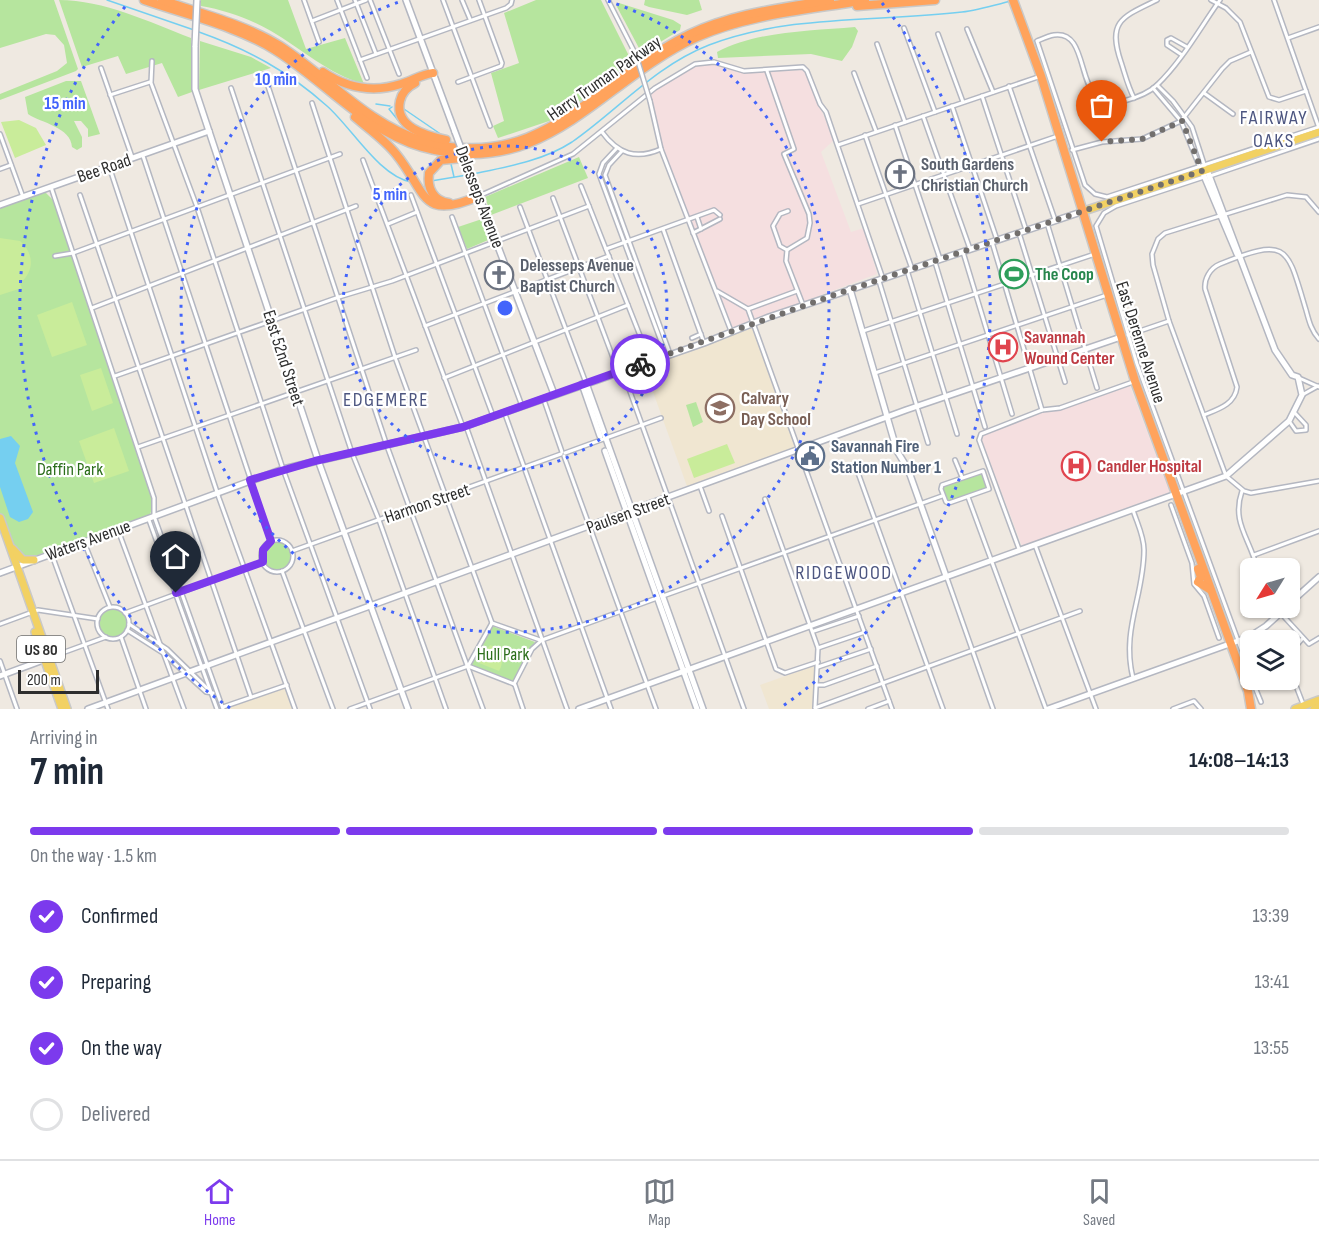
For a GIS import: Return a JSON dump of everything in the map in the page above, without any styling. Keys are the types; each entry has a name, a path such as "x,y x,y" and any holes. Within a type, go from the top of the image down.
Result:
{"highway":[{"name":"Harry Truman Parkway","path":"144,0 259,41 376,125 403,140 433,149 463,153 494,152 524,145 559,131 656,60 683,44 734,24 865,0"},
{"name":"Harry Truman Parkway","path":"162,0 232,25 279,46 362,109 396,130 444,145 494,146 523,140 551,128 662,49 698,31 725,21 830,0"},
{"path":"725,21 763,9 810,0"},
{"path":"791,13 935,0"},
{"name":"East Derenne Avenue","path":"1013,0 1041,76 1108,295 1124,336 1135,381 1180,493 1198,557 1234,642 1251,709"},
{"path":"232,25 262,33 279,41 333,79 356,87 387,88 433,73"},
{"path":"305,72 395,153 409,174 416,194 432,204 449,207 479,196"},
{"path":"433,73 404,91 399,105 404,120 420,133 442,140 494,146"},
{"path":"479,196 447,203 438,199 431,191 429,173 441,160 497,156 535,144 559,131"},
{"name":"East Derenne Avenue","path":"1248,691 1259,705"}],"main road":[{"name":"Waters Avenue","path":"1084,211 1205,171 1319,129"},
{"name":"US 80","path":"0,518 2,532 30,613 67,709"},
{"path":"2,532 20,559 34,560"},
{"name":"US 80","path":"47,659 62,709"},
{"path":"1295,709 1319,700"},
{"path":"1314,709 1319,707"}],"street":[{"name":"East 52nd Street","path":"197,0 195,89 294,391 408,709"},
{"path":"304,0 320,42"},
{"path":"337,0 367,78"},
{"path":"312,21 356,2 368,0 399,74"},
{"name":"Delesseps Avenue","path":"406,0 554,394"},
{"path":"443,0 489,126"},
{"path":"462,0 470,19"},
{"path":"458,82 501,66 502,63 479,0"},
{"path":"360,60 452,25 506,8 512,0"},
{"path":"608,0 636,55 661,149 731,332"},
{"path":"1134,98 1115,45 1114,33 1124,18 1157,0"},
{"path":"1211,0 1226,8 1240,22 1269,97 1279,99 1306,91"},
{"path":"1274,0 1319,129"},
{"path":"356,2 376,54"},
{"path":"1218,2 1182,55 1157,85 1134,98 1114,103 1097,98 1090,90 1076,47 1070,39 1054,35 1037,41 1085,185 1095,194 1107,197 1319,139"},
{"path":"1288,38 1319,27"},
{"path":"904,28 934,112"},
{"path":"967,29 993,92"},
{"path":"938,34 963,102"},
{"path":"1182,55 1167,45 1167,40 1171,38 1187,47"},
{"path":"877,45 905,122"},
{"path":"1072,150 1102,142 1142,139 1182,121 1230,61 1251,52"},
{"path":"152,61 151,82 197,207 283,469 370,709"},
{"path":"479,196 560,161 602,132 655,88 695,64 709,62 739,71 767,71 800,67 807,70 838,145 858,204 928,443"},
{"path":"101,68 132,158"},
{"path":"767,71 794,149 784,154 810,223 807,238 787,250"},
{"path":"854,73 876,131"},
{"path":"264,74 363,367 387,446 439,581 483,709"},
{"path":"838,145 1041,76"},
{"path":"110,94 151,82"},
{"path":"1157,85 1186,117 1275,350 1292,375 1318,387"},
{"path":"1010,87 1055,220"},
{"path":"231,88 352,453 380,520 446,709"},
{"path":"1153,88 1182,121 1205,171"},
{"path":"1204,93 1233,114"},
{"path":"981,96 1026,230"},
{"path":"312,103 394,357 492,623 535,640 542,640 942,495"},
{"path":"952,106 972,165 1004,285 1042,410"},
{"path":"1313,110 1319,107"},
{"path":"923,116 944,175 1012,414"},
{"path":"895,125 938,260 948,303 985,427"},
{"name":"Bee Road","path":"0,205 209,131"},
{"path":"602,132 622,152 644,155 661,149"},
{"path":"0,134 23,197"},
{"path":"865,135 910,270 920,313 957,434"},
{"path":"858,204 1060,136"},
{"path":"617,148 600,168 601,180 649,298 668,355"},
{"path":"622,152 609,165 605,179 645,300 668,355"},
{"path":"55,256 73,253 340,154"},
{"path":"142,155 271,541"},
{"path":"363,160 512,555 567,709"},
{"path":"0,169 11,165"},
{"path":"109,166 217,492 295,709"},
{"path":"1205,171 1116,206 1097,221 1096,226 1124,336 1240,654"},
{"path":"601,180 605,179"},
{"path":"581,186 650,361"},
{"path":"51,187 154,498 151,517 216,692 220,709"},
{"path":"416,194 417,212 493,416"},
{"path":"1319,212 1306,197 1292,194 1165,233 1158,239 1152,254 1169,321 1226,476 1242,490 1261,493 1319,481"},
{"path":"80,195 251,696"},
{"path":"553,198 597,318 642,425 744,709"},
{"path":"92,308 356,206"},
{"path":"115,376 436,264 588,206"},
{"path":"520,207 566,330 686,671 697,709"},
{"path":"606,249 714,210 720,217 693,232"},
{"path":"787,250 780,246 773,226 780,214 788,211"},
{"name":"Waters Avenue","path":"0,573 250,480 318,460 464,427 704,343 803,305 1084,211"},
{"path":"388,224 417,212"},
{"path":"452,217 522,406"},
{"path":"697,217 702,229"},
{"path":"1047,223 1097,388"},
{"path":"663,229 704,343"},
{"path":"1019,232 1065,382"},
{"path":"1204,415 1231,401 1236,395 1237,387 1205,284 1212,268 1265,249 1275,248 1284,253 1292,262 1310,325 1319,339"},
{"path":"787,250 786,261 803,305"},
{"path":"863,331 1096,254"},
{"path":"425,326 609,256"},
{"path":"850,289 897,452 908,469 993,709"},
{"path":"717,291 723,297 740,302 748,309 892,709"},
{"path":"748,309 797,291"},
{"path":"875,373 1108,295"},
{"path":"645,300 649,298"},
{"path":"444,378 628,305"},
{"name":"Paulsen Street","path":"88,709 107,706 139,690 917,406 1169,321"},
{"path":"692,338 701,334"},
{"path":"138,447 416,350"},
{"path":"579,709 767,642 858,613 946,576 1226,476 1289,421 1302,395 1298,377"},
{"path":"1019,551 980,437 987,431 1042,410 1060,408 1135,381"},
{"path":"1302,395 1318,387"},
{"path":"543,398 656,709"},
{"path":"504,412 611,709"},
{"path":"1289,421 1296,431 1306,430 1306,425 1294,412"},
{"name":"Harmon Street","path":"292,551 661,418"},
{"path":"955,460 962,477"},
{"path":"857,470 943,709"},
{"path":"983,471 989,489 949,503 942,495 941,486 962,477 983,471"},
{"path":"700,486 709,511"},
{"path":"1242,490 1238,510 1239,523 1255,558"},
{"path":"968,497 1047,709 1234,642 1260,630 1271,618"},
{"path":"765,499 818,648 815,709 1080,611"},
{"path":"1171,505 1192,563 1194,584 1204,596 1219,638"},
{"path":"1133,510 1144,550 1129,633 1129,658 1134,678"},
{"path":"722,516 776,669 781,673 871,649"},
{"path":"118,529 184,709"},
{"path":"1254,555 1319,531"},
{"path":"271,541 284,541 292,551 291,563 282,571 270,570 263,562 263,550 271,541"},
{"path":"84,542 110,607"},
{"path":"1035,545 1096,709"},
{"path":"52,554 107,706"},
{"path":"125,613 263,562"},
{"path":"282,571 333,709"},
{"path":"1300,594 1319,577"},
{"path":"106,637 99,628 98,619 102,612 110,607 116,607 125,613 129,624 159,644 189,672 206,692 212,694 216,692"},
{"path":"0,624 38,610 73,613 98,619"},
{"path":"1285,618 1309,644 1319,638"},
{"path":"350,709 468,666 492,623"},
{"path":"2,675 106,637 120,636 127,630 129,624"},
{"path":"127,630 163,652 189,672"},
{"path":"818,648 865,632"},
{"path":"120,636 146,709"},
{"path":"523,709 514,684 532,649 542,640"},
{"path":"0,661 2,675 17,709"},
{"path":"468,666 514,684"},
{"path":"817,685 824,686 877,666"},
{"path":"205,667 212,694 220,709"},
{"path":"686,671 703,709"},
{"path":"220,709 287,684"},
{"path":"1255,690 1259,705"},
{"path":"1298,690 1304,706"},
{"path":"868,709 890,701"},
{"path":"1173,709 1194,701 1201,709"}],"shaded area":[{"path":"709,63 743,73 804,70 834,140 821,152 851,232 864,228 877,274 733,328 663,152 651,93 688,69"},
{"name":"Calvary Day School","path":"752,328 796,449 688,489 644,367"},
{"name":"Candler Hospital","path":"1130,386 1170,492 1022,546 982,441 984,434 1049,410 1064,409"},
{"path":"817,665 813,709 769,709 760,685"},
{"path":"285,686 294,709 225,709"}],"green space":[{"path":"0,0 54,0 78,69 0,100 0,94 57,71 67,63 64,45 55,35 46,34 0,48"},
{"path":"59,0 109,8 191,38 192,92 178,97 162,63 126,74 118,56 82,67"},
{"path":"201,0 288,0 306,49 345,38 364,84 327,68 255,23 201,6"},
{"path":"536,0 601,0 628,54 628,64 558,118 498,138 493,126 504,121 491,73 519,63 504,13"},
{"path":"645,0 699,0 702,10 687,15 649,7 644,5"},
{"path":"619,3 673,20 681,25 680,30 644,52 640,50 616,5"},
{"path":"855,27 858,31 852,47 842,61 811,54 718,58 717,52 766,36"},
{"path":"200,41 251,57 271,68 199,90"},
{"path":"66,81 81,81 100,134 88,137 88,129 81,121 74,121 82,137 82,147 77,150 72,147 67,135 61,130 28,114 25,97"},
{"path":"19,120 36,128 46,145 15,158 1,122"},
{"path":"579,157 588,178 491,215 485,197"},
{"name":"Daffin Park","path":"44,191 55,202 154,501 150,515 24,560 15,552 0,514 0,207"},
{"path":"485,218 493,238 467,249 458,227"},
{"path":"0,238 20,241 28,251 31,262 28,273 20,283 22,288 0,295"},
{"path":"72,302 87,345 52,357 37,315"},
{"path":"101,368 113,403 92,411 80,375"},
{"path":"696,402 703,422 693,427 686,405"},
{"path":"114,428 129,471 94,483 79,441"},
{"path":"727,444 735,463 694,478 687,459"},
{"path":"982,474 988,488 947,502 942,489 944,486"},
{"path":"277,540 288,545 293,556 288,567 277,572 266,567 261,556 266,545"},
{"path":"113,608 124,612 128,623 124,634 113,638 102,634 98,623 102,612"},
{"name":"Hull Park","path":"492,626 535,642 514,683 471,666"},
{"path":"490,645 501,655 502,663 499,671 479,663"}],"water":[{"path":"11,436 20,446 15,463 33,512 28,519 19,522 10,517 0,487 0,439"}],"waterway":[{"path":"107,0 194,30"},
{"path":"472,174 524,162 561,149 589,130 637,89 671,65 709,45 740,35 802,24 962,12 1011,1"},
{"path":"199,32 266,62 297,82 327,106 388,171 411,182"},
{"path":"376,104 390,106"},
{"path":"392,107 389,109 406,130"},
{"path":"404,109 442,135"},
{"path":"451,164 454,177"},
{"path":"431,181 467,175"}],"way so far":[{"path":"640,364 840,293 1202,171 1182,121 1142,139 1102,142"}],"place":[{"name":"South Gardens Christian Church","path":"900,174"},
{"name":"The Coop","path":"1014,274"},
{"name":"Delesseps Avenue Baptist Church","path":"499,275"},
{"name":"Savannah Wound Center","path":"1003,347"},
{"name":"Calvary Day School","path":"720,408"},
{"name":"Savannah Fire Station Number 1","path":"810,456"},
{"name":"Candler Hospital","path":"1076,466"}],"district":[{"name":"FAIRWAY OAKS","path":"1274,128"},
{"name":"EDGEMERE","path":"386,399"},
{"name":"RIDGEWOOD","path":"844,572"}],"route":[{"path":"176,593 263,562 263,550 271,541 250,480 315,461 463,427 640,364"}]}
